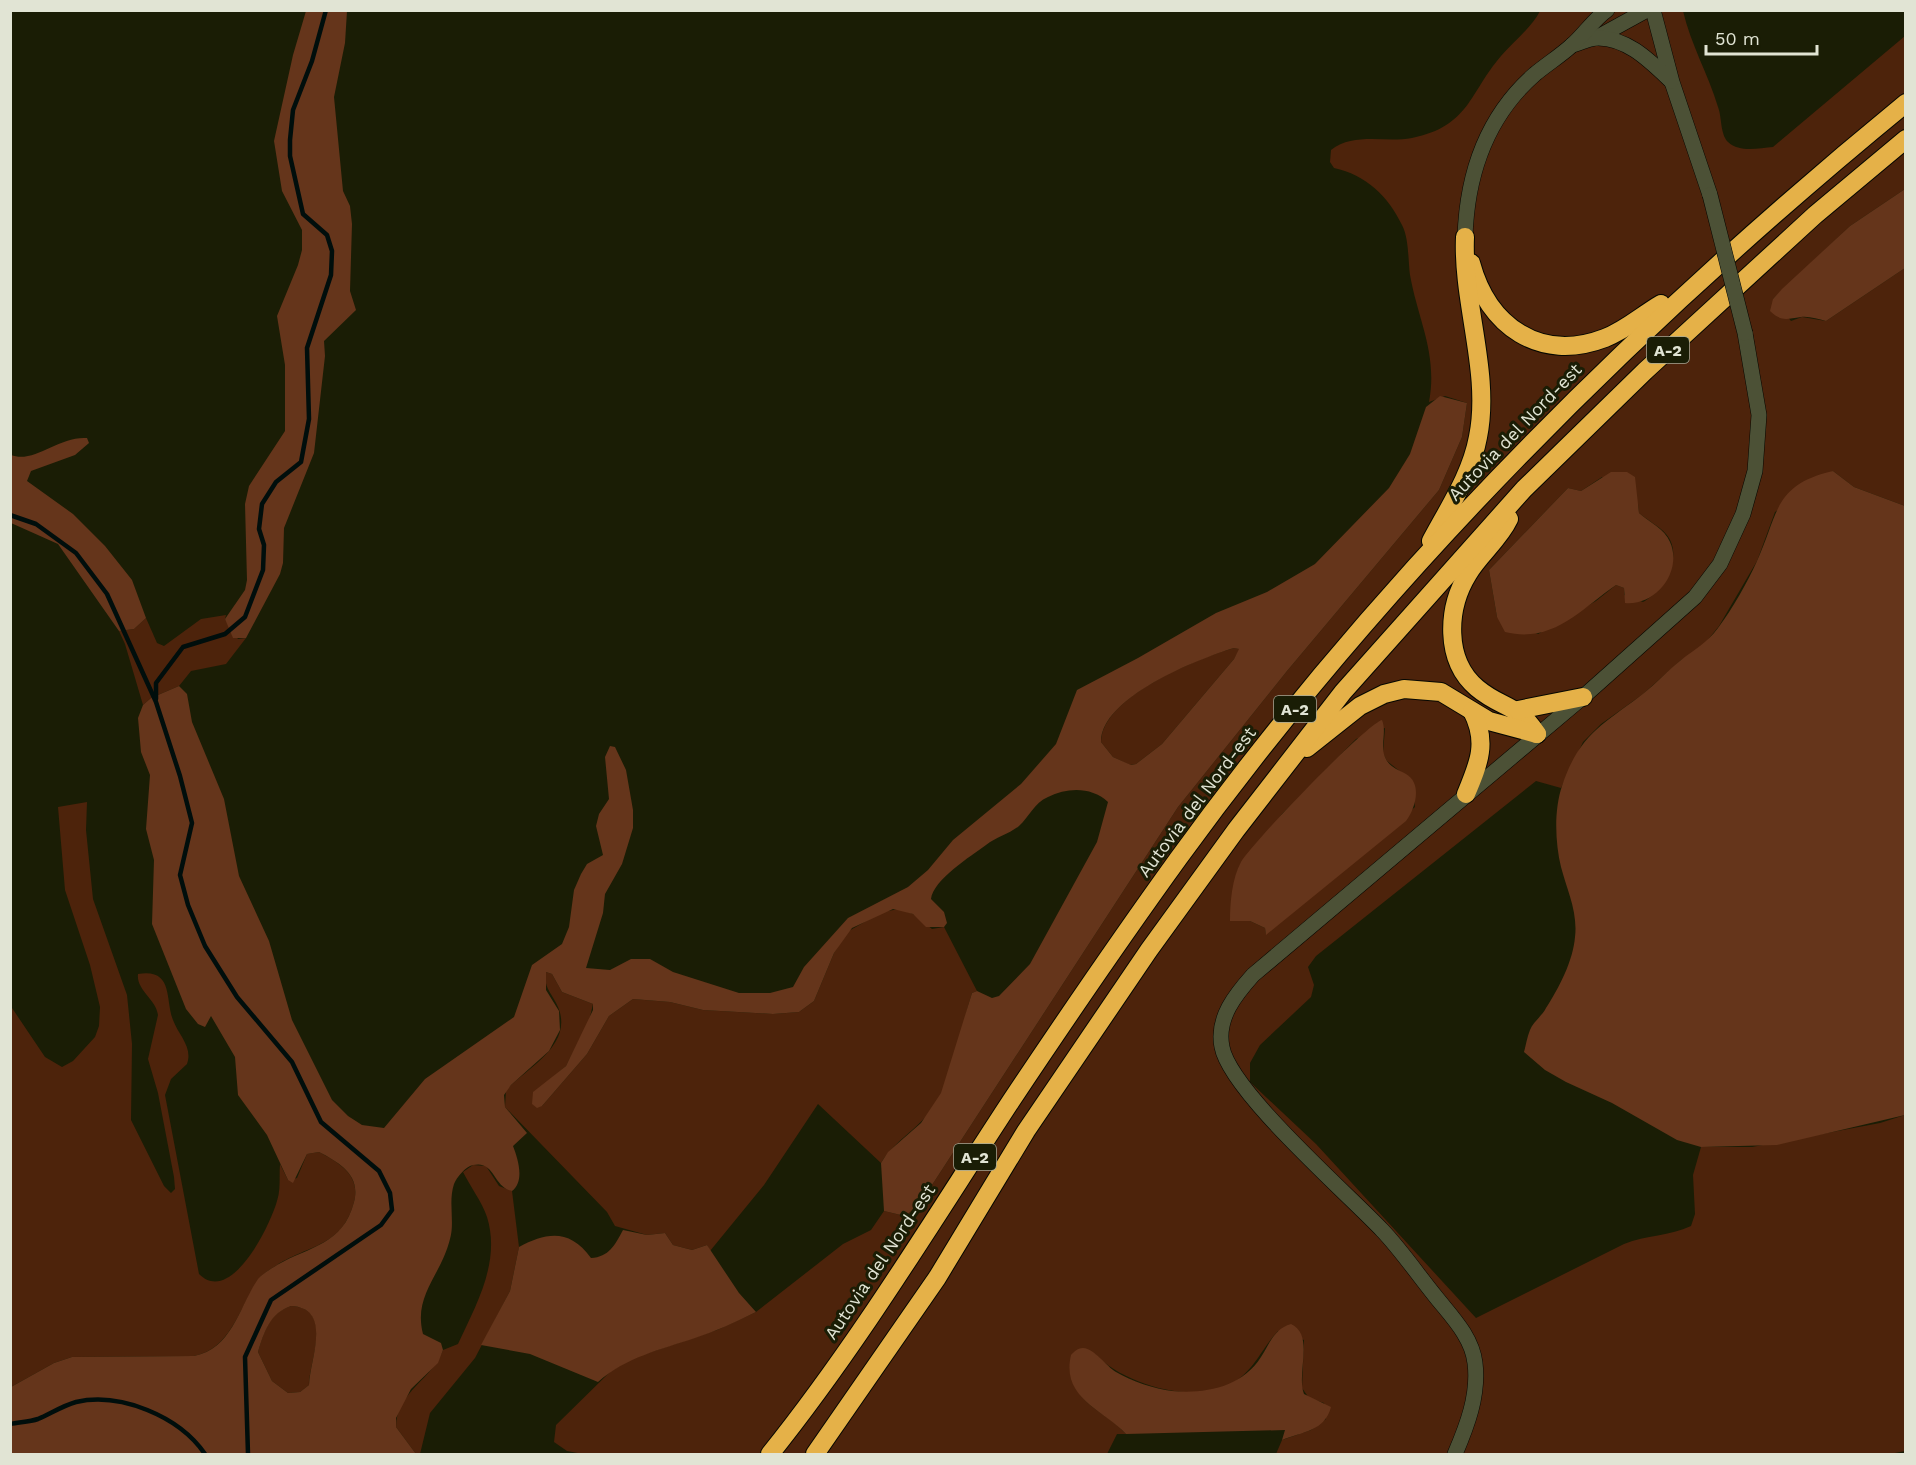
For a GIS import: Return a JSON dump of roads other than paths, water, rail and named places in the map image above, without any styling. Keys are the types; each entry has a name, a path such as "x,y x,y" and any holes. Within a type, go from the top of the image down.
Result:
{"highway":[{"name":"Autovia del Nord-est","path":"770,1455 825,1381 935,1220 1012,1100 1179,858 1295,709 1418,566 1570,403 1689,289 1815,177 1905,103"},
{"name":"A-2","path":"815,1455 937,1278 1026,1131 1122,988 1201,878 1343,692 1524,489 1645,371 1815,215 1905,139"},
{"path":"1465,237 1475,276 1490,307 1510,328 1544,344 1579,345 1605,338 1689,289"},
{"path":"1418,566 1460,489 1479,436 1481,394 1464,269 1465,237"},
{"path":"1524,489 1505,527 1468,574 1452,621 1452,642 1464,674 1487,696 1518,710 1537,735"},
{"path":"1293,757 1322,738 1360,706 1384,694 1424,689 1441,692 1489,721 1537,735"},
{"path":"1518,710 1583,697"},
{"path":"1466,794 1482,749 1479,726 1472,711"}],"street":[{"path":"1572,45 1596,38 1647,10"},
{"path":"1455,1455 1472,1414 1475,1362 1464,1333 1384,1232 1256,1101 1234,1073 1221,1046 1224,1021 1231,1000 1253,975 1583,697 1695,597 1720,564 1743,514 1755,471 1759,415 1744,333 1710,195 1672,82 1653,10"},
{"path":"1465,237 1468,192 1477,161 1489,133 1516,93 1572,45 1604,12"},
{"path":"1596,38 1630,48 1643,55 1672,82"}],"waterway":[{"path":"156,699 156,683 183,647 225,634 245,617 263,570 264,545 259,529 262,504 276,482 301,462 309,419 307,348 331,275 332,251 327,235 303,214 290,156 290,140 293,110 312,61 326,10"},
{"path":"10,515 36,524 76,553 107,594 156,702 180,776 192,823 180,875 188,905 205,946 237,997 292,1062 321,1122 379,1171 390,1193 392,1210 381,1225 271,1300 245,1357 248,1454"},
{"path":"10,1424 38,1419 76,1402 111,1401 129,1404 164,1418 194,1440 205,1454"}]}
